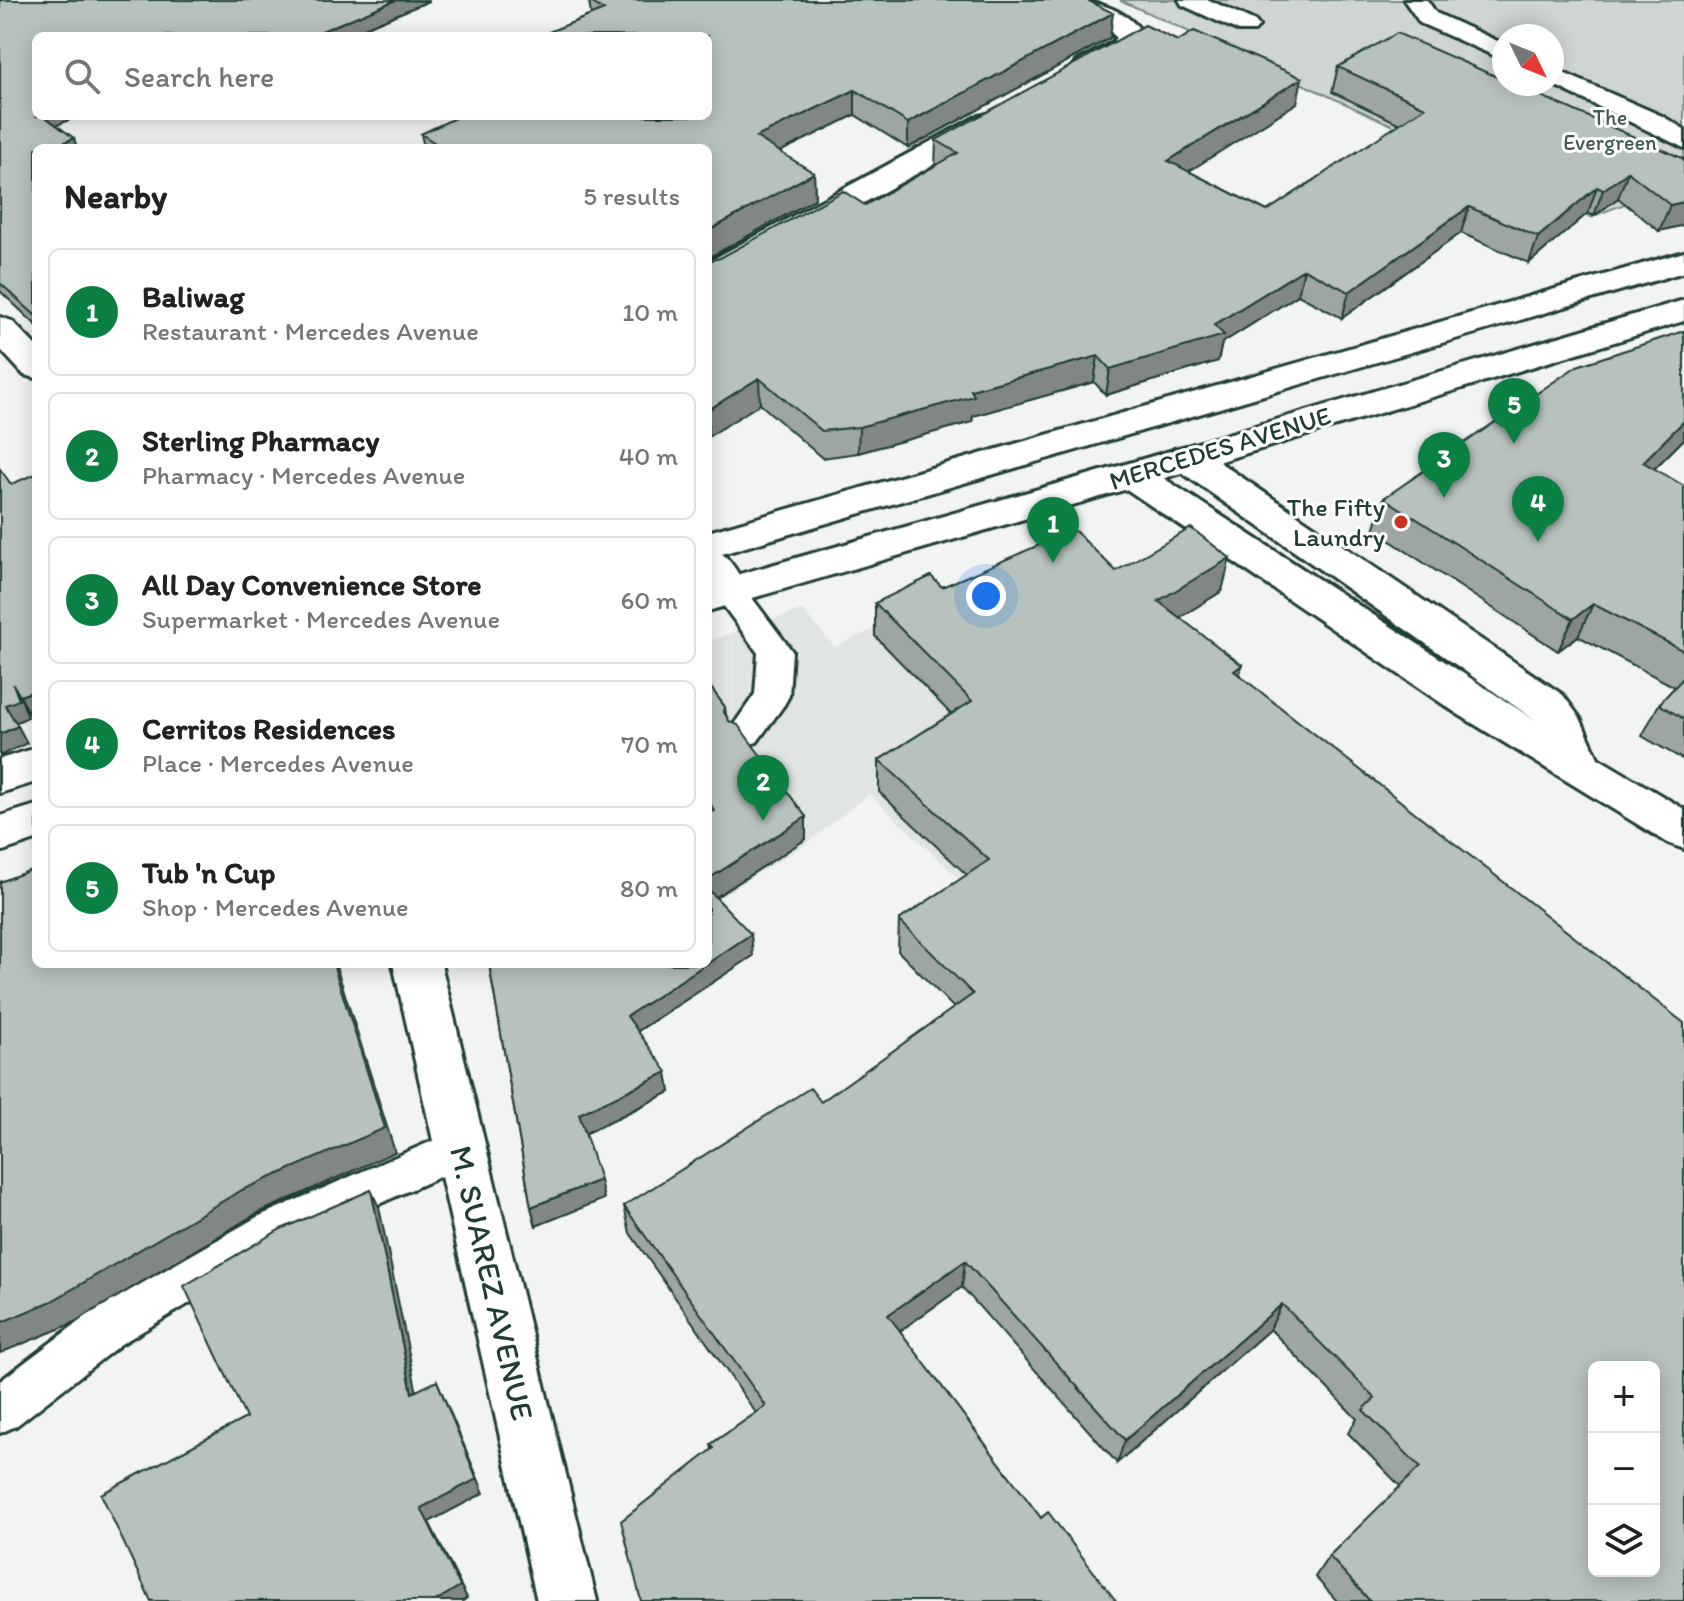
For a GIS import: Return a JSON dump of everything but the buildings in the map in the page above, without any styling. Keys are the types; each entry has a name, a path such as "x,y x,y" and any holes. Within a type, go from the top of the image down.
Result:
{"street":[{"path":"1054,86 1130,42 1131,36 1127,30 1071,0"},
{"path":"712,273 1013,108"},
{"name":"MERCEDES AVENUE","path":"712,544 1684,262"},
{"name":"MERCEDES AVENUE","path":"715,582 1132,475 1684,310"},
{"path":"0,328 32,363"},
{"path":"1187,458 1548,706 1565,729 1580,768"},
{"path":"1132,475 1406,658 1684,831"},
{"path":"0,776 32,766"},
{"path":"0,834 32,823"},
{"name":"M. SUAREZ AVENUE","path":"418,968 567,1601"}],"lane":[{"path":"1190,0 1247,26"},
{"path":"1415,0 1428,18 1492,47"},
{"path":"1564,80 1653,121 1684,140"},
{"path":"715,582 775,651 772,696 745,733"},
{"path":"1406,658 1439,630"},
{"path":"0,1410 105,1329 272,1231 460,1148"}],"shaded area":[{"path":"1050,547 973,892 869,794 806,844 712,902 712,640 802,610 835,647"}],"green space":[{"name":"The Evergreen","path":"1120,0 1684,0 1684,181 1591,217"}],"place":[{"name":"Tub 'n Cup","path":"1514,444"},
{"name":"All Day Convenience Store","path":"1444,498"},
{"name":"The Fifty Laundry","path":"1401,522"},
{"name":"Cerritos Residences","path":"1538,542"},
{"name":"Baliwag","path":"1053,563"},
{"name":"Sterling Pharmacy","path":"763,821"}]}
